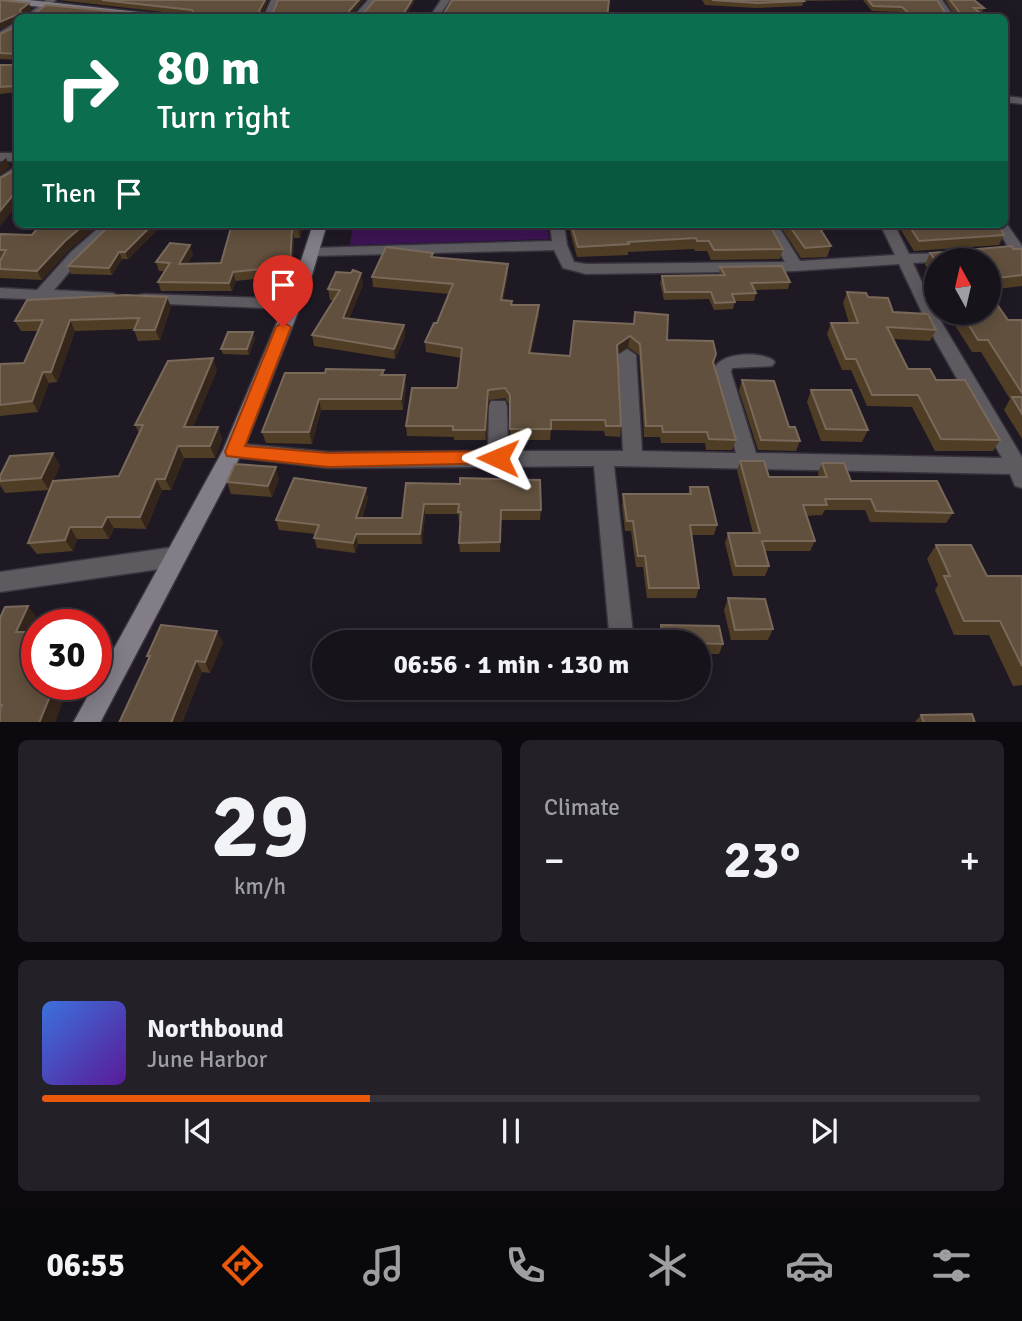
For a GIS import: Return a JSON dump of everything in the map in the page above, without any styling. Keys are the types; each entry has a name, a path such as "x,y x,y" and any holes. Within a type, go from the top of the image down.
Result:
{"street":[{"path":"1,0 49,2 136,14"},
{"path":"360,14 373,0"},
{"path":"937,0 948,14"},
{"path":"33,14 49,2"},
{"path":"0,183 14,172"},
{"path":"41,295 76,255 107,228"},
{"path":"87,722 233,452 302,282 319,228"},
{"path":"558,228 560,245 568,265 574,268 794,266 1017,251 1004,228"},
{"path":"772,228 794,266"},
{"path":"889,228 943,340 1020,471"},
{"path":"311,252 560,245"},
{"path":"2,297 41,295 292,304"},
{"path":"627,355 633,460"},
{"path":"748,460 722,372 723,366 728,362 766,362"},
{"path":"498,406 498,458"},
{"path":"233,452 328,460 748,460 1020,471"},
{"path":"603,458 622,630"},
{"path":"0,582 174,557"}],"shaded area":[{"path":"352,228 548,228 549,239 350,245"}],"building":[{"path":"0,0 29,3 20,10 22,14 14,14 0,22"},
{"path":"102,0 265,0 259,11 261,14 192,14 192,10"},
{"path":"278,0 359,0 349,14 272,14"},
{"path":"375,0 412,0 403,14 363,14"},
{"path":"452,0 609,0 607,14 444,14"},
{"path":"712,0 803,0 804,1 757,3"},
{"path":"868,0 937,0 946,14 910,14 902,7 873,6"},
{"path":"950,0 974,0 984,8 974,8 980,13 946,14 960,13"},
{"path":"46,5 142,14 34,14"},
{"path":"14,27 14,54 0,53 0,34"},
{"path":"0,65 14,65 14,86 0,87"},
{"path":"14,171 14,195 0,211 0,178"},
{"path":"38,228 80,228 37,271 0,269 0,261 6,250 0,250 0,234 32,235"},
{"path":"107,228 149,228 125,252 119,252 109,268 68,266"},
{"path":"231,228 298,228 292,229 290,266 233,272 229,283 158,282 170,263 156,262 170,243 190,245 179,264 221,263"},
{"path":"572,228 771,228 783,249 714,250 709,241 697,241 696,238 578,247"},
{"path":"791,228 820,228 831,246 805,248"},
{"path":"911,228 1001,228 1004,235 919,241"},
{"path":"1012,246 1013,249 1022,249 1022,275 1001,278 1001,248 989,248"},
{"path":"386,247 433,253 431,257 508,264 501,300 512,301 511,305 539,305 529,353 570,356 574,321 634,324 635,312 668,315 667,340 713,341 716,354 713,362 736,440 709,439 707,432 663,432 662,426 646,426 640,344 630,336 617,345 621,426 606,426 605,420 551,420 551,429 510,429 510,395 505,388 488,390 485,430 453,430 453,426 406,426 412,388 457,388 462,348 425,342 434,323 437,323 453,284 372,277"},
{"path":"782,266 790,282 751,283 756,293 732,294 735,302 715,303 711,292 665,292 662,276 725,275 720,267"},
{"path":"353,270 361,273 343,318 404,325 394,349 312,335 340,290 328,289 336,272 351,273"},
{"path":"847,292 888,298 893,312 924,314 924,326 934,326 936,330 887,327 908,369 930,369 936,380 965,380 1000,440 941,439 918,395 872,395 856,359 846,359 831,323 858,323"},
{"path":"126,295 167,297 155,330 134,330 139,318 70,320 51,372 43,372 32,401 0,405 0,364 24,363 43,320 15,321 27,300"},
{"path":"1001,310 1008,320 1022,320 1022,393 988,340 978,340 969,326 1001,326"},
{"path":"228,332 253,332 247,349 221,349"},
{"path":"213,358 184,427 218,427 210,446 178,446 165,479 156,479 140,517 107,517 102,527 70,527 65,540 28,543 53,481 119,476 143,425 135,425 168,361"},
{"path":"326,369 384,370 381,375 405,375 401,399 319,399 309,432 262,432 285,373 325,373"},
{"path":"742,380 774,381 789,427 795,427 800,441 761,440"},
{"path":"811,390 851,390 868,430 826,429"},
{"path":"1012,397 1022,397 1022,414"},
{"path":"53,453 41,478 0,481 10,456"},
{"path":"740,461 764,461 769,477 827,477 822,463 844,463 851,481 937,481 953,513 876,511 871,499 825,499 827,505 803,505 815,541 762,541 769,566 736,566 728,533 760,533"},
{"path":"235,464 276,467 268,486 227,482"},
{"path":"294,478 366,488 356,518 402,518 406,483 460,484 460,478 540,480 541,510 501,510 500,542 459,543 459,504 424,504 420,534 356,534 353,543 314,538 319,525 276,520"},
{"path":"690,487 708,487 717,525 690,525 699,588 649,588 645,556 638,556 633,521 627,521 623,494 691,494"},
{"path":"936,545 971,545 987,576 1022,576 1022,666 1000,621 964,621 944,576 950,576"},
{"path":"728,598 765,599 773,629 735,630"},
{"path":"28,606 27,609 21,609 21,621 16,632 21,632 21,700 48,700 39,722 0,722 0,618 5,607"},
{"path":"161,625 217,631 205,662 196,661 171,722 119,722 150,656 147,656"},
{"path":"661,625 719,626 723,644 711,644 711,630 662,630"},
{"path":"972,714 975,722 924,722 921,715"}],"route":[{"path":"283,327 233,452 328,460 498,458"}]}
